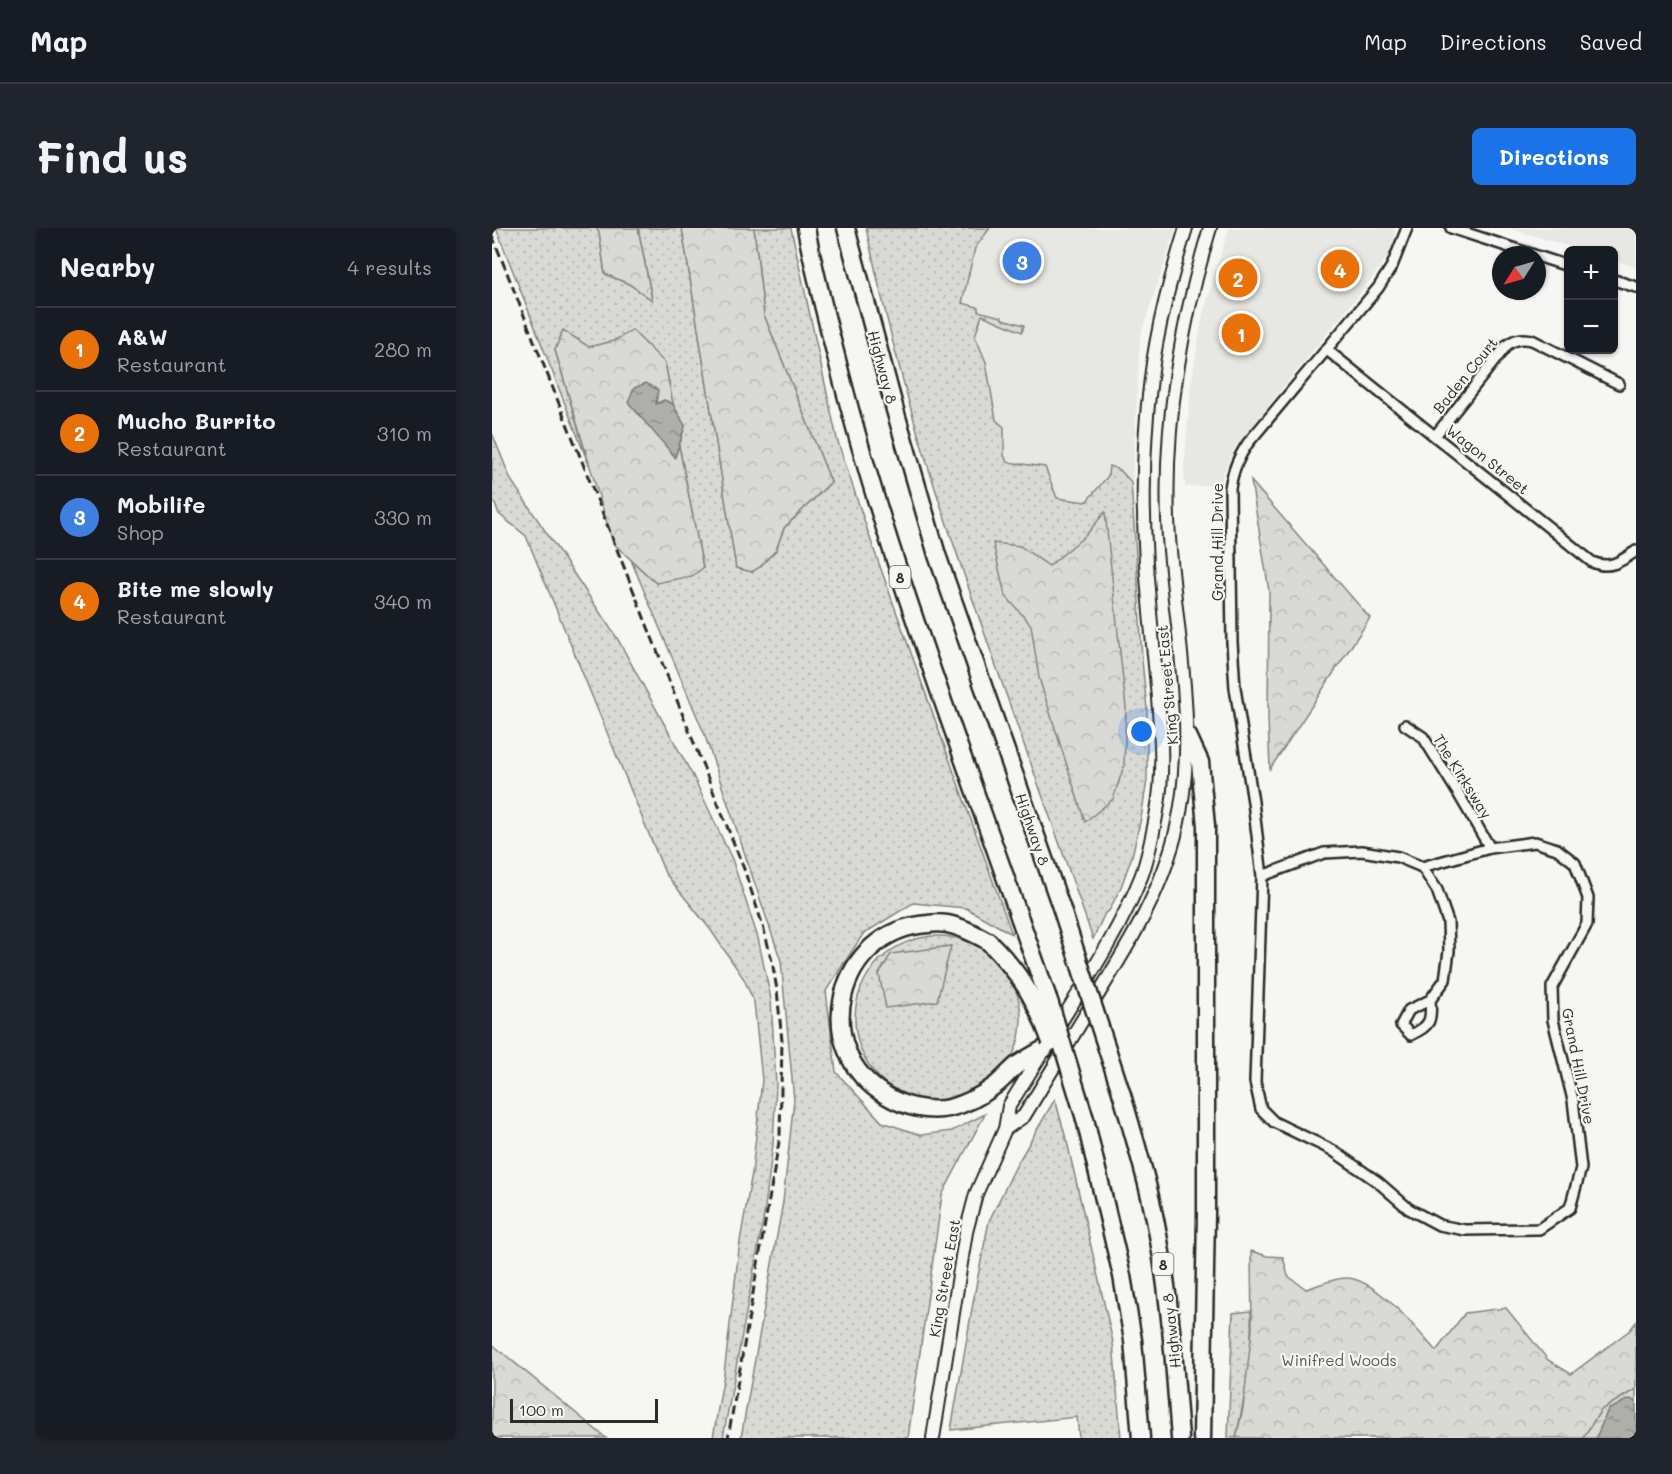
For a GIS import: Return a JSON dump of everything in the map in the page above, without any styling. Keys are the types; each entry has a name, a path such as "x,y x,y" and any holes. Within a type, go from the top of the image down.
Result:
{"highway":[{"name":"8","path":"806,228 812,262 855,431 892,550 1050,1004 1085,1119 1122,1276 1133,1340 1141,1438"},
{"name":"Highway 8","path":"846,228 937,555 1060,907 1122,1095 1152,1202 1172,1334 1180,1438"},
{"path":"1188,736 1200,762 1206,826 1206,1191 1202,1438"},
{"path":"1044,1048 1015,1066 982,1095 964,1104 932,1109 901,1104 875,1089 853,1063 844,1046 841,1029 842,995 856,964 882,939 900,930 915,925 935,923 955,926 973,933 988,941 1006,959 1031,995 1070,1099 1085,1119"}],"main road":[{"name":"King Street East","path":"933,1438 966,1232 976,1194 1005,1129 1009,1106 1109,944 1128,906 1142,875 1158,809 1161,772 1160,724 1146,562 1144,473 1154,356 1186,228"},
{"name":"King Street East","path":"1005,1129 1024,1116 1119,962 1162,879 1178,826 1184,794 1188,736 1169,535 1168,486 1171,429 1180,349 1192,293 1210,228"}],"street":[{"name":"Grand Hill Drive","path":"1407,228 1392,266 1378,288 1248,443 1232,472 1230,488 1232,642 1235,688 1262,876 1256,1082 1261,1109 1274,1122 1332,1150 1378,1182 1409,1209 1439,1225 1465,1230 1539,1229 1570,1208 1581,1168 1573,1100 1553,1020 1552,987 1587,924 1588,898 1575,863 1557,849 1535,842 1490,848 1422,867"},
{"path":"1451,228 1508,246"},
{"path":"1546,258 1564,264"},
{"path":"1618,281 1636,287"},
{"name":"Baden Court","path":"1435,436 1507,345 1514,340 1523,338 1532,340 1619,384"},
{"name":"Wagon Street","path":"1327,350 1592,562 1611,565 1636,551"},
{"name":"The Kirksway","path":"1405,724 1423,737 1490,848"},
{"path":"1262,876 1324,853 1362,851 1398,857 1422,867 1437,890 1448,922 1449,951 1445,980 1430,1000"}],"shaded area":[{"path":"967,228 1176,228 1140,337 1132,488 1086,508 1053,502 987,465 952,308"},
{"path":"1229,228 1394,228 1395,233 1390,253 1366,286 1234,449 1219,484 1185,487 1184,470 1191,385 1203,314"},
{"path":"1508,228 1636,228 1636,267 1618,261 1618,246 1568,246"}],"green space":[{"path":"496,228 596,228 599,232 605,274 629,284 652,299 638,228 682,228 736,568 752,572 776,550 784,528 831,482 764,315 754,228 791,228 837,439 873,547 1012,934 966,908 913,903 863,934 826,991 836,1072 882,1122 921,1135 952,1131 985,1114 942,1195 908,1438 741,1438 783,1202 794,1100 781,961 704,733 631,560 656,583 703,568 679,446 685,426 673,404 665,363 614,341 589,347 555,350 589,465"},
{"path":"596,228 638,228 652,300 629,284 605,274 599,232"},
{"path":"682,228 754,228 764,315 831,482 784,528 776,550 752,572 736,568"},
{"path":"866,228 990,228 975,248 962,303 978,307 978,311 1024,325 1022,332 982,315 975,336 986,362 996,420 1004,427 1004,455 1007,462 1045,467 1057,498 1086,502 1108,476 1109,466 1120,470 1131,482 1147,709 1147,780 1132,856 1121,887 1093,939 973,601 925,456 897,359"},
{"path":"563,330 589,347 614,341 632,330 665,363 673,404 664,400 656,404 646,383 675,457 679,446 703,568 692,576 656,583 613,543 555,350"},
{"path":"492,433 511,480 617,638 694,778 732,859 758,938 771,999 776,1085 773,1144 764,1215 723,1438 713,1438 724,1374 740,1241 752,1173 762,1080 754,1002 744,979 710,929 665,873 526,536 499,514 492,497"},
{"path":"1251,481 1370,618 1270,769 1269,591"},
{"path":"1105,512 1126,708 1124,766 1113,799 1085,822 1039,678 1031,625 1005,595 993,543 1020,546 1049,566 1086,535"},
{"path":"938,936 970,942 997,960 1015,987 1021,1019 1015,1051 997,1078 970,1096 938,1102 906,1096 879,1078 861,1051 855,1019 861,987 879,960 906,942"},
{"path":"951,946 937,1001 886,1008 879,974 891,954"},
{"path":"1055,1099 1113,1342 1121,1438 1079,1438 1077,1417 951,1430 989,1221 1017,1164"},
{"name":"Winifred Woods","path":"1251,1251 1267,1256 1283,1257 1288,1276 1306,1289 1343,1278 1359,1281 1371,1287 1396,1307 1436,1351 1465,1313 1506,1308 1548,1360 1571,1374 1630,1330 1636,1322 1636,1389 1601,1410 1583,1438 1236,1438 1243,1408 1252,1329"},
{"path":"1251,1311 1248,1375 1236,1438 1228,1438 1233,1313"},
{"path":"492,1344 606,1438 492,1438"},
{"path":"1636,1389 1636,1402 1630,1399 1608,1410 1596,1438 1583,1438 1601,1410"}],"water":[{"path":"646,383 658,390 656,404 664,400 673,404 685,426 675,457 628,402 634,388"},
{"path":"1630,1399 1636,1402 1636,1438 1596,1438 1608,1410"}],"railway":[{"path":"492,235 744,869 772,961 782,1041 780,1136 728,1438"}],"place":[{"name":"Mobilife","path":"1022,261"},
{"name":"Bite me slowly","path":"1340,269"},
{"name":"Mucho Burrito","path":"1238,278"},
{"name":"A&W","path":"1241,333"}]}
